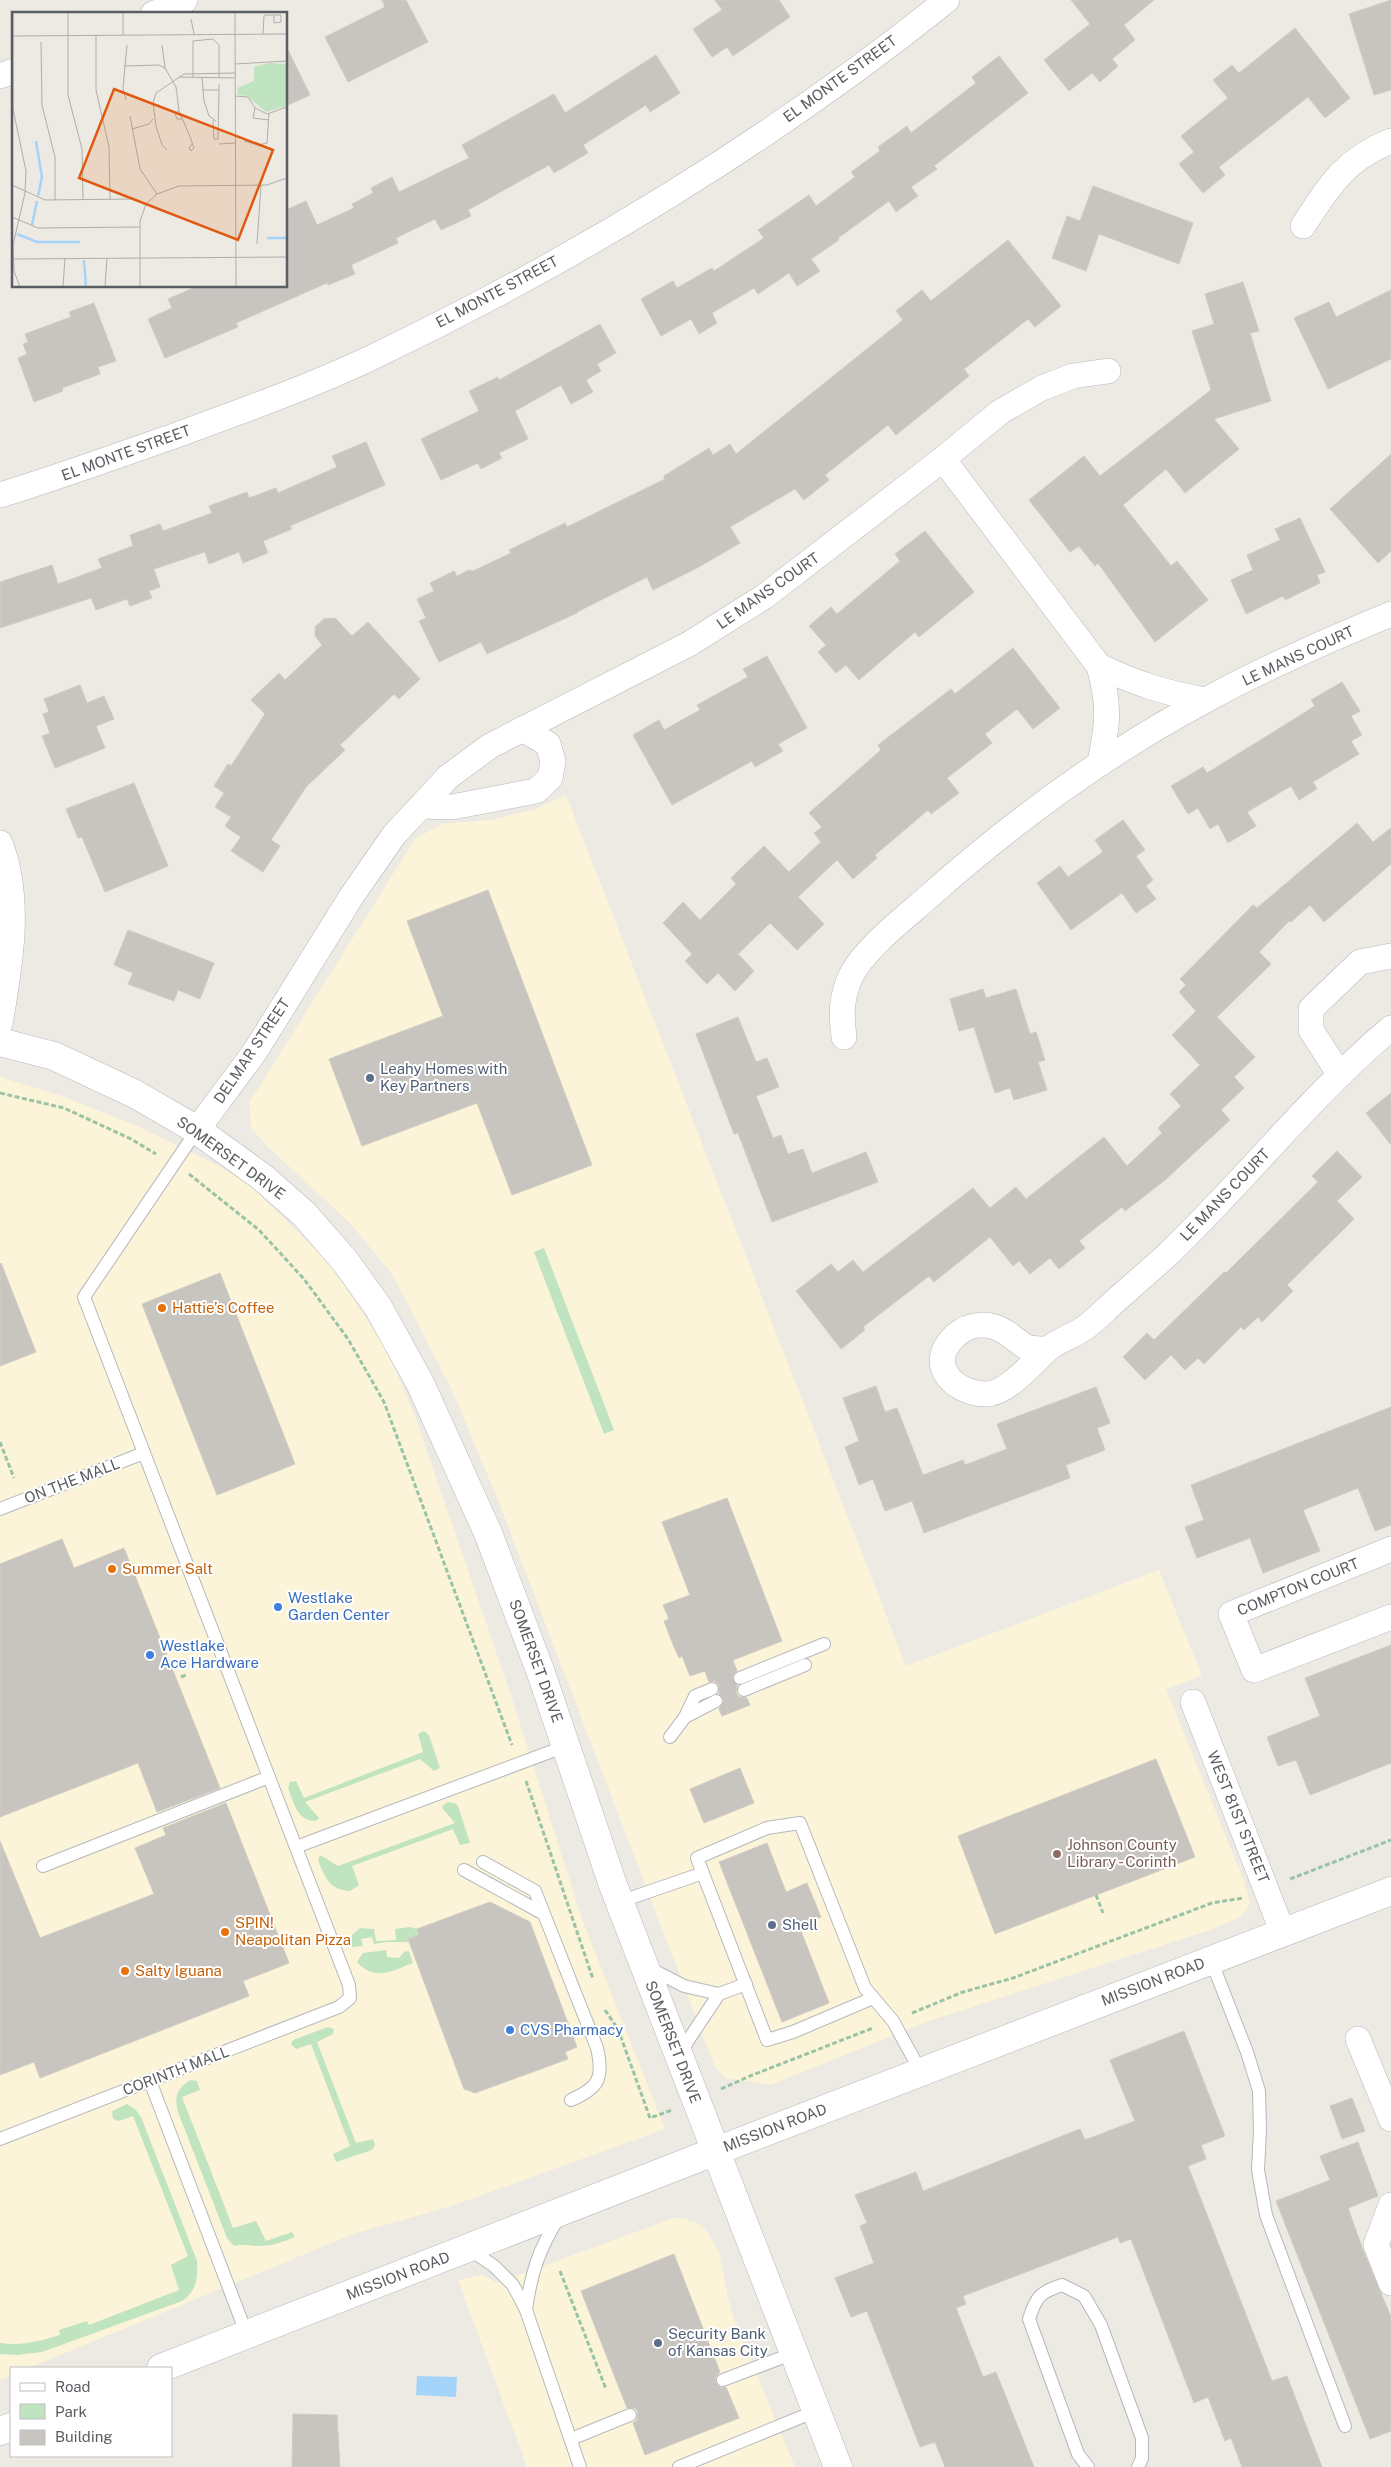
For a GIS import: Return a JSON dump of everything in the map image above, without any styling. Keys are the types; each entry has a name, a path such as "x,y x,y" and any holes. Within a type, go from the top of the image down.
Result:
{"street":[{"path":"158,12 185,0"},
{"name":"EL MONTE STREET","path":"0,495 56,478 256,406 374,356 480,302 584,245 714,166 828,90 947,0"},
{"path":"0,76 12,72"},
{"path":"1303,226 1334,179 1359,157 1391,140"},
{"name":"LE MANS COURT","path":"578,700 689,644 765,596 943,459 1000,412 1042,388 1073,376 1108,371"},
{"path":"943,459 1099,666 1107,696 1107,726 1100,763"},
{"name":"LE MANS COURT","path":"844,1037 840,1011 850,976 877,942 967,862 1100,763 1205,700 1315,645 1391,614"},
{"path":"1099,666 1134,683 1162,692 1205,700"},
{"name":"DELMAR STREET","path":"197,1130 256,1050 362,882 394,835 448,777 490,746 578,700"},
{"path":"421,806 452,807 536,791 550,778 553,761 548,744 522,729"},
{"path":"0,843 8,871 12,922 10,954 0,1024"},
{"path":"1340,1075 1311,1030 1311,1009 1360,962 1391,956"},
{"name":"LE MANS COURT","path":"1048,1349 1084,1329 1165,1256 1230,1191 1355,1059 1391,1028"},
{"name":"SOMERSET DRIVE","path":"0,1042 54,1056 135,1094 197,1130 262,1177 304,1214 345,1261 378,1307 420,1383 488,1533 541,1673 619,1902 838,2467"},
{"name":"COMPTON COURT","path":"1391,1549 1231,1614 1254,1670 1391,1617"},
{"name":"WEST 81ST STREET","path":"1193,1702 1283,1933"},
{"name":"MISSION ROAD","path":"164,2367 562,2213 716,2151 1391,1891"},
{"path":"1358,2039 1391,2119"},
{"path":"1391,2205 1376,2245 1391,2283"}],"lane":[{"name":"DELMAR STREET","path":"144,1453 84,1297 172,1164 197,1130"},
{"path":"144,1453 296,1847 566,1746"},
{"name":"ON THE MALL","path":"0,1509 144,1453"},
{"path":"805,1665 742,1684 824,1644"},
{"path":"670,1738 685,1717 714,1695"},
{"path":"43,1866 269,1777"},
{"path":"874,1998 793,2032 767,2040 697,1858 767,1828 800,1823 865,1988 874,1998 893,2021 921,2072"},
{"name":"CORINTH MALL","path":"0,2139 339,2007 350,1998 349,1986 296,1847"},
{"path":"483,1862 535,1891 597,2048 601,2064 596,2085 587,2093 571,2100"},
{"path":"464,1870 544,1914"},
{"path":"619,1902 703,1873"},
{"path":"1211,1960 1247,2052 1259,2091 1258,2170 1266,2215 1345,2426"},
{"path":"643,1964 684,1986 719,1994 746,1984"},
{"path":"680,2059 687,2042 719,1994"},
{"path":"150,2081 247,2335"},
{"path":"526,2310 536,2260 544,2242 562,2213"},
{"path":"469,2249 494,2266 513,2285 526,2310 580,2467"},
{"path":"1088,2467 1078,2454 1029,2319 1035,2299 1048,2289 1062,2285 1084,2296 1101,2325 1142,2438 1142,2458 1138,2467"},
{"path":"723,2380 794,2353"},
{"path":"679,2467 816,2411"},
{"path":"571,2438 630,2416"}],"path":[{"path":"0,1093 64,1108 131,1139 200,1180 260,1230 304,1279 348,1338 384,1402 519,1764 594,1982"},
{"path":"0,1442 14,1478"},
{"path":"181,1677 186,1676"},
{"path":"1293,1878 1391,1840"},
{"path":"1096,1895 1103,1913"},
{"path":"743,2080 963,1992 1012,1978 1212,1903 1248,1897"},
{"path":"604,2010 618,2029 650,2118"},
{"path":"560,2271 606,2389"}],"shaded area":[{"path":"566,795 906,1666 1159,1570 1202,1676 1166,1689 1244,1881 1250,1903 1242,1916 1213,1929 926,2022 771,2085 726,2078 715,2067 498,1500 451,1388 392,1274 350,1223 268,1147 251,1128 249,1103 415,839 442,824 491,820 536,809"},
{"path":"0,1077 62,1096 135,1125 215,1164 250,1185 331,1265 387,1350 413,1411 510,1692 582,1919 665,2129 452,2206 356,2233 31,2367 10,2367 10,2376 0,2380"},
{"path":"676,2217 696,2222 706,2230 719,2252 735,2322 795,2467 527,2467 458,2280 483,2275 497,2283"}],"green space":[{"path":"544,1248 614,1430 604,1434 534,1252"},
{"path":"424,1731 429,1735 440,1768 434,1771 420,1759 305,1802 319,1818 316,1821 300,1815 288,1788 290,1782 296,1781 304,1798 423,1752 418,1734"},
{"path":"448,1802 455,1803 458,1806 470,1843 460,1845 453,1829 352,1866 359,1885 350,1891 338,1888 329,1882 318,1860 320,1855 338,1866 455,1823 442,1806"},
{"path":"410,1927 417,1929 419,1935 408,1939 409,1942 374,1944 372,1937 361,1939 363,1946 352,1947 352,1935 360,1928 374,1929 376,1941 396,1940 395,1929"},
{"path":"386,1950 387,1957 399,1958 404,1952 409,1951 413,1963 384,1973 377,1973 370,1972 357,1962 363,1953"},
{"path":"328,2027 334,2029 333,2034 317,2042 356,2143 373,2139 375,2145 372,2150 336,2162 333,2154 350,2146 311,2044 296,2049 291,2044 293,2040"},
{"path":"190,2080 197,2081 200,2090 182,2097 233,2228 256,2221 266,2241 292,2232 295,2237 259,2246 234,2246 227,2238 178,2112 176,2102 179,2090"},
{"path":"127,2104 135,2109 141,2117 197,2261 197,2278 194,2288 182,2301 42,2352 17,2355 0,2354 0,2343 38,2341 60,2335 59,2330 87,2321 89,2325 179,2290 171,2265 188,2256 133,2116 119,2121 113,2119 112,2111"}],"water":[{"path":"417,2376 457,2377 456,2397 416,2395"}],"building":[{"path":"382,0 406,0 428,42 348,82 325,37 385,7"},
{"path":"715,0 779,0 790,17 733,56 727,47 712,57 693,29 722,10"},
{"path":"1071,0 1154,0 1124,25 1135,40 1112,59 1118,66 1100,82 1092,73 1069,91 1044,60 1090,24"},
{"path":"1391,0 1391,90 1374,95 1349,14"},
{"path":"1295,28 1350,98 1325,118 1308,97 1219,167 1225,175 1203,193 1179,164 1194,152 1181,136 1228,98 1213,80 1232,65 1239,73"},
{"path":"288,50 310,95 288,105"},
{"path":"656,55 680,93 650,112 646,105 583,145 588,153 554,173 549,165 468,210 471,216 441,230 435,219 396,238 398,243 351,265 355,274 328,285 327,283 236,323 238,327 165,358 148,319 172,308 168,299 193,288 288,288 288,209 306,201 317,225 354,208 352,204 373,193 371,188 392,177 399,192 469,158 462,145 554,94 565,113"},
{"path":"999,56 1028,93 934,166 937,169 911,187 918,196 896,212 889,201 838,238 839,240 811,259 820,271 797,286 789,273 758,294 754,288 712,313 717,323 699,334 691,319 661,336 641,299 673,281 677,288 712,268 714,271 764,238 758,230 809,195 816,206 855,177 851,172 880,151 878,147 907,126 911,133 976,83 972,77"},
{"path":"1093,186 1193,223 1179,264 1099,234 1086,271 1052,258 1067,216 1080,221"},
{"path":"1008,240 1061,306 1035,327 1028,319 964,369 969,376 896,435 888,425 825,475 829,480 804,500 795,489 730,527 740,543 697,568 653,590 647,577 577,613 487,654 481,642 439,662 419,621 426,618 417,599 434,591 430,583 454,571 457,576 469,570 473,571 511,553 509,550 565,523 567,527 665,479 664,476 709,448 713,455 730,444 736,454 903,320 896,311 922,290 931,301"},
{"path":"1243,282 1259,331 1250,333 1271,401 1214,419 1239,449 1185,493 1166,469 1123,505 1171,566 1177,561 1208,600 1155,642 1098,563 1095,566 1079,546 1070,552 1029,500 1084,456 1100,476 1211,390 1192,331 1214,324 1205,294"},
{"path":"1391,290 1391,359 1328,389 1294,318 1329,302 1336,317"},
{"path":"94,303 116,361 98,367 100,374 62,388 63,391 34,402 18,358 27,354 23,344 28,342 25,334 71,317 69,312"},
{"path":"600,324 616,353 597,364 601,371 586,380 593,392 571,404 561,385 515,411 528,439 499,453 502,458 481,469 478,463 441,480 421,439 479,411 469,391 498,377 499,380"},
{"path":"366,442 385,485 290,526 292,529 263,541 268,553 243,563 239,552 209,564 205,552 154,569 160,587 149,591 152,598 130,606 127,599 96,610 91,598 0,628 0,582 52,565 58,584 102,568 98,559 133,546 130,535 160,524 163,531 212,513 209,506 247,492 249,498 276,488 278,493 337,467 332,456"},
{"path":"1391,454 1391,551 1378,563 1330,509"},
{"path":"1300,518 1325,572 1317,575 1320,583 1285,600 1283,596 1246,614 1231,580 1253,570 1247,555 1280,540 1275,529"},
{"path":"925,531 974,592 919,637 915,632 859,680 846,665 836,673 818,652 826,645 809,626 831,607 837,614 900,561 895,554"},
{"path":"335,618 352,636 368,622 420,679 399,699 394,694 340,745 345,750 306,787 271,840 280,846 263,872 231,851 241,837 225,826 231,817 215,807 224,793 214,786 228,764 231,766 265,714 251,700 279,673 285,680 322,645 315,636 315,627 324,619"},
{"path":"1013,648 1060,708 1033,729 1017,709 985,734 992,743 947,778 959,793 931,814 928,810 875,855 877,858 853,879 837,860 798,897 824,924 797,950 770,923 738,954 754,971 735,991 718,973 707,984 685,961 692,954 663,923 683,902 700,920 736,884 731,878 764,846 789,872 821,842 814,833 822,827 809,813 881,750 878,745 951,689 955,694"},
{"path":"767,656 807,728 778,744 783,751 755,767 752,761 672,805 633,735 659,720 664,730 700,710 697,705 748,677 743,669"},
{"path":"1342,682 1360,711 1351,716 1362,735 1351,741 1359,754 1313,782 1317,789 1299,800 1291,786 1247,812 1256,826 1228,843 1218,824 1210,829 1198,808 1188,814 1171,786 1203,767 1207,773 1315,706 1311,700"},
{"path":"80,685 87,703 104,696 114,719 96,726 105,748 55,768 42,736 50,733 43,714 49,712 44,699"},
{"path":"134,783 168,866 105,892 82,837 78,838 66,809"},
{"path":"1123,820 1145,850 1136,856 1153,880 1146,886 1156,899 1136,913 1122,893 1071,930 1037,883 1060,866 1068,877 1103,852 1095,840"},
{"path":"1357,823 1373,842 1391,828 1391,864 1324,922 1310,905 1291,922 1289,921 1259,952 1271,964 1217,1017 1255,1057 1234,1077 1244,1088 1221,1110 1230,1120 1165,1180 1125,1211 1122,1207 1079,1241 1085,1248 1059,1269 1050,1258 1030,1274 1019,1261 1013,1266 990,1237 934,1282 929,1276 863,1327 865,1330 841,1349 796,1291 831,1264 838,1272 853,1260 863,1272 973,1188 990,1208 1016,1187 1026,1199 1104,1137 1127,1166 1162,1133 1158,1128 1181,1106 1170,1094 1200,1065 1172,1035 1196,1011 1179,992 1186,985 1180,979 1253,905 1257,908"},
{"path":"488,890 592,1165 512,1195 477,1103 362,1146 329,1059 443,1016 407,921"},
{"path":"128,930 214,963 200,999 178,990 174,1001 128,984 133,973 114,965"},
{"path":"983,989 986,998 1016,989 1030,1034 1036,1032 1045,1060 1038,1062 1047,1090 1014,1100 1010,1088 995,1093 974,1027 959,1031 950,999"},
{"path":"738,1017 756,1062 767,1058 779,1087 756,1096 773,1138 781,1135 788,1154 803,1149 812,1173 866,1152 878,1182 772,1222 738,1133 734,1134 696,1034"},
{"path":"1391,1093 1391,1145 1366,1113"},
{"path":"1337,1151 1362,1177 1337,1201 1354,1219 1287,1285 1293,1291 1262,1322 1258,1317 1244,1330 1241,1327 1204,1364 1198,1358 1185,1370 1171,1355 1145,1380 1123,1357 1147,1333 1154,1340 1224,1272 1226,1273 1318,1182 1312,1176"},
{"path":"0,1264 36,1352 0,1366"},
{"path":"220,1273 295,1464 217,1495 142,1304"},
{"path":"876,1386 885,1412 897,1408 923,1475 963,1460 965,1465 1007,1449 997,1424 1096,1387 1110,1423 1097,1428 1105,1450 1066,1465 1070,1478 924,1533 912,1501 885,1511 873,1479 859,1485 845,1447 859,1441 843,1398"},
{"path":"1391,1407 1391,1525 1375,1531 1358,1488 1303,1510 1320,1551 1263,1573 1250,1538 1197,1558 1185,1527 1204,1520 1191,1485"},
{"path":"727,1498 782,1641 733,1660 737,1671 732,1677 737,1685 736,1693 739,1697 747,1698 750,1705 722,1716 719,1709 724,1701 719,1694 719,1685 714,1681 709,1682 705,1671 690,1676 682,1656 679,1658 664,1621 669,1619 663,1605 690,1595 662,1522"},
{"path":"62,1539 74,1568 124,1548 220,1788 157,1812 138,1763 0,1817 0,1564"},
{"path":"1391,1645 1391,1763 1310,1795 1296,1760 1278,1766 1267,1737 1320,1716 1305,1678"},
{"path":"1156,1759 1195,1857 995,1934 958,1836"},
{"path":"740,1768 754,1803 704,1823 690,1789"},
{"path":"226,1803 289,1963 243,1981 249,1996 40,2078 34,2062 0,2075 0,1841 40,1938 154,1894 135,1848 166,1835 163,1828"},
{"path":"767,1843 786,1892 807,1883 821,1917 799,1926 829,2003 782,2022 719,1862"},
{"path":"490,1902 530,1922 577,2047 565,2052 568,2059 475,2093 464,2089 408,1939 419,1935 417,1929"},
{"path":"1184,2031 1225,2136 1201,2145 1206,2159 1188,2166 1272,2381 1287,2376 1322,2467 1242,2467 1231,2438 1225,2441 1208,2397 1194,2403 1131,2239 1120,2243 1118,2237 963,2296 966,2304 956,2308 983,2377 996,2372 1034,2467 945,2467 935,2442 920,2447 867,2311 851,2317 835,2278 874,2263 860,2226 867,2223 855,2195 916,2172 923,2191 1080,2129 1085,2140 1135,2121 1110,2060"},
{"path":"1352,2098 1365,2131 1342,2139 1330,2106"},
{"path":"1358,2142 1378,2196 1348,2208 1391,2317 1391,2431 1370,2439 1276,2201 1330,2180 1320,2156"},
{"path":"674,2254 720,2372 715,2378 716,2383 721,2388 726,2387 739,2418 645,2455 633,2423 637,2420 638,2412 635,2408 627,2408 581,2291"},
{"path":"293,2414 337,2415 340,2467 292,2467"}],"place":[{"name":"Leahy Homes with Key Partners","path":"370,1078"},
{"name":"Hattie’s Coffee","path":"162,1308"},
{"name":"Summer Salt","path":"112,1569"},
{"name":"Westlake Garden Center","path":"278,1607"},
{"name":"Westlake Ace Hardware","path":"150,1655"},
{"name":"Johnson County Library - Corinth","path":"1057,1854"},
{"name":"Shell","path":"772,1925"},
{"name":"SPIN! Neapolitan Pizza","path":"225,1932"},
{"name":"Salty Iguana","path":"125,1971"},
{"name":"CVS Pharmacy","path":"510,2030"},
{"name":"Security Bank of Kansas City","path":"658,2343"}]}
